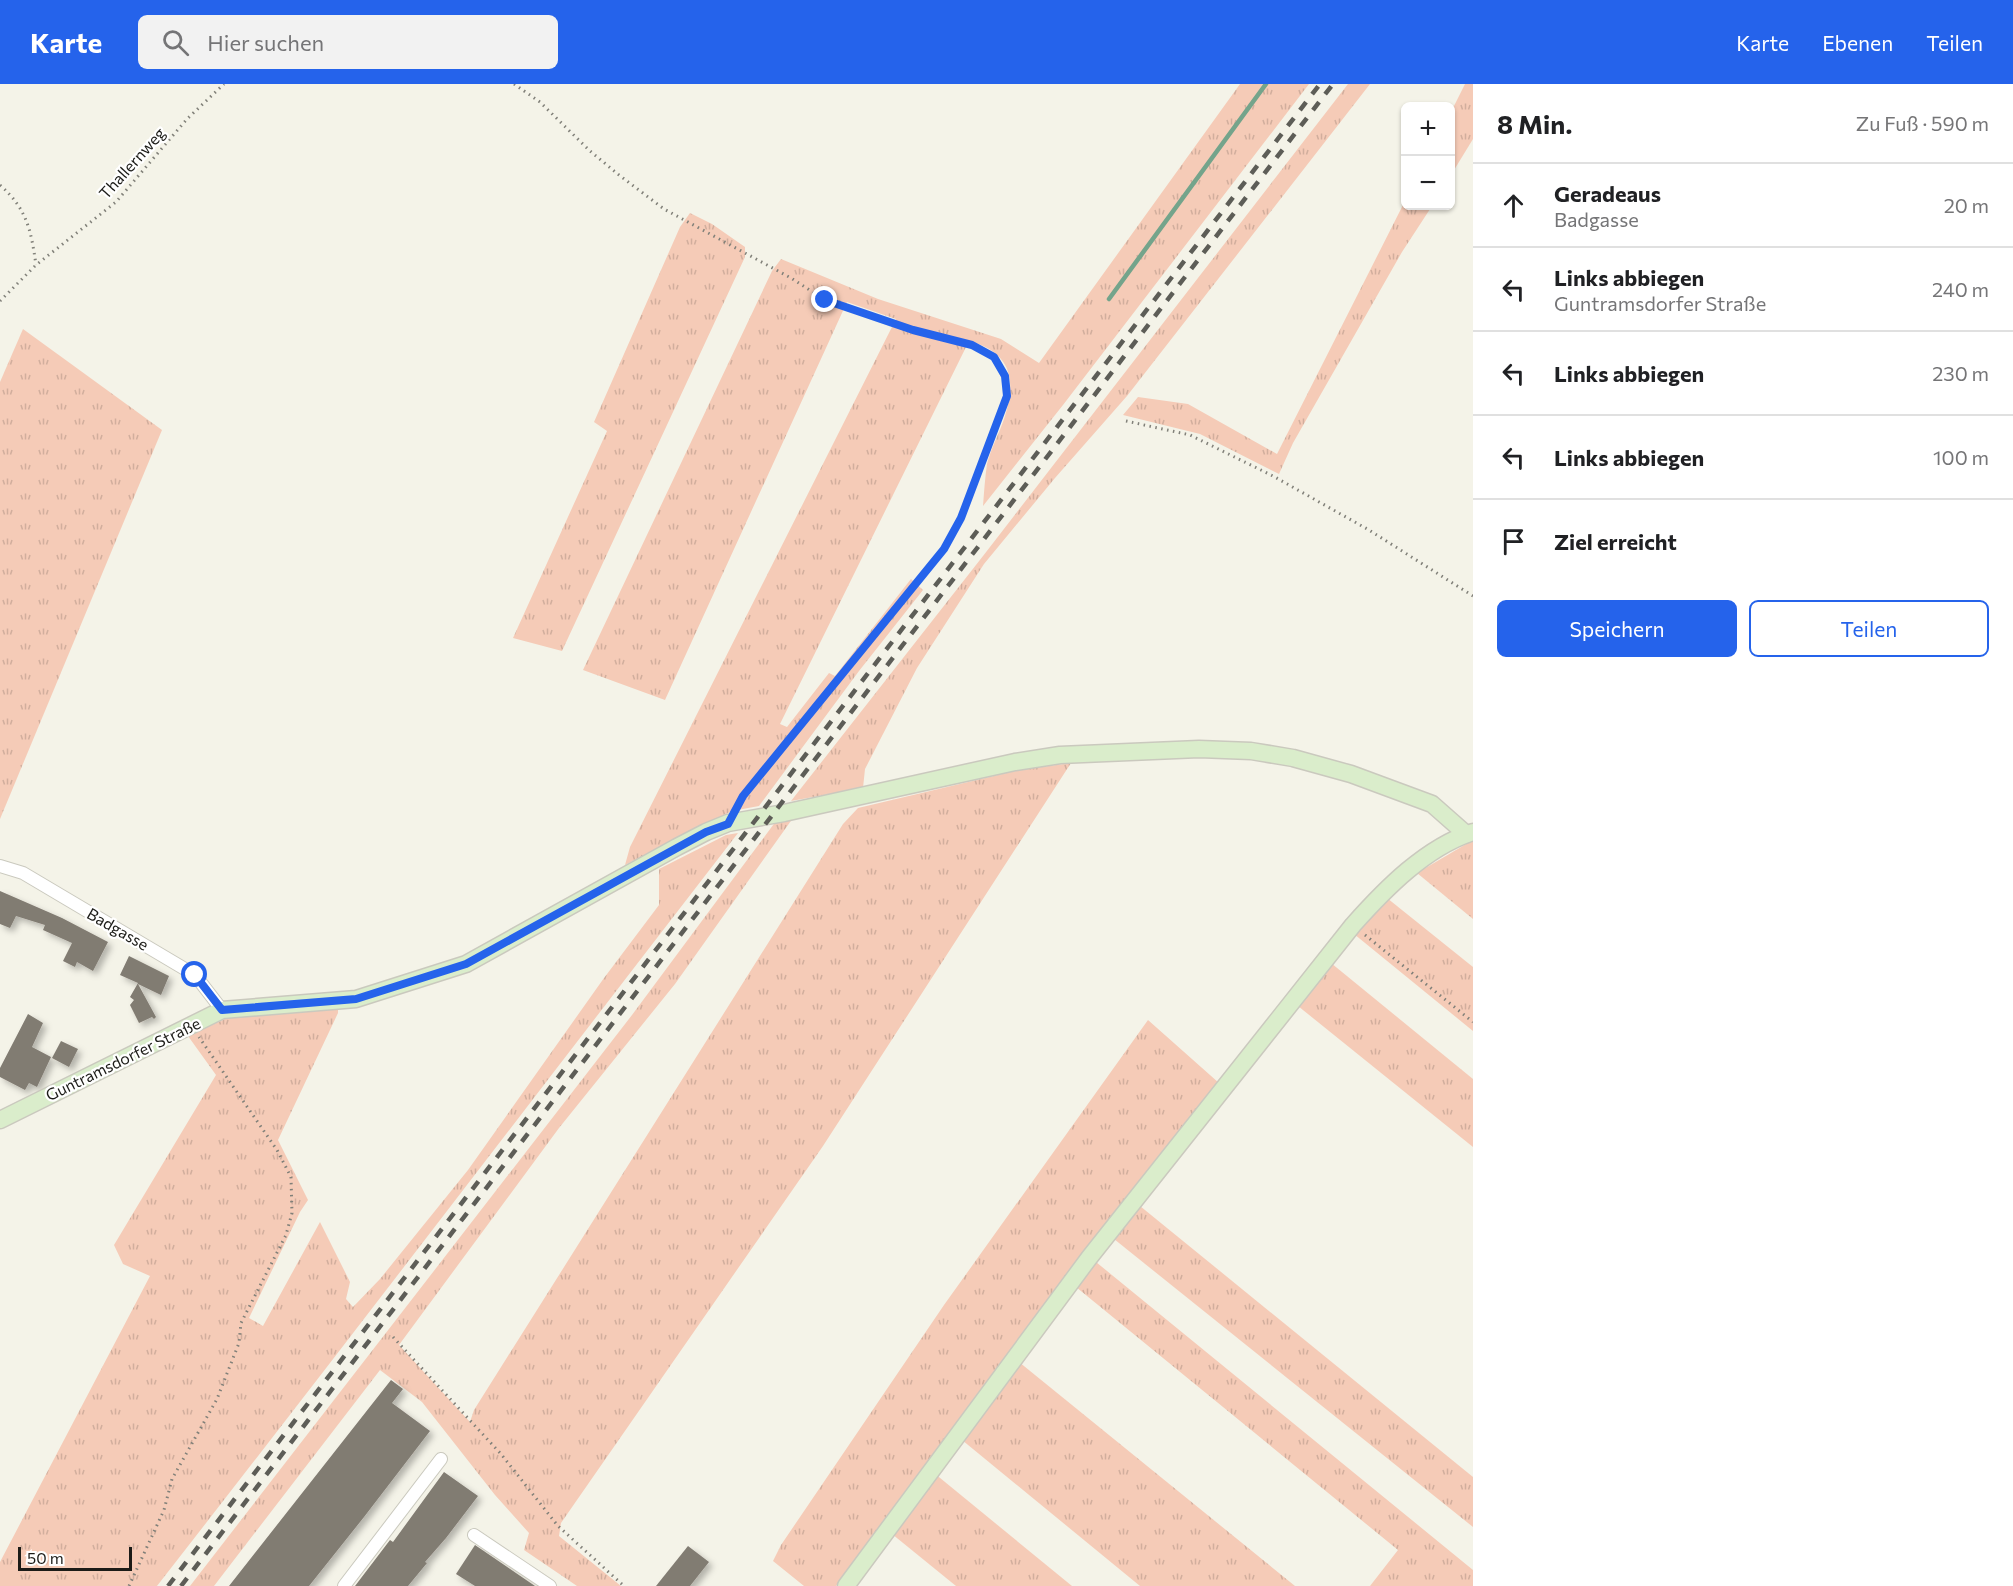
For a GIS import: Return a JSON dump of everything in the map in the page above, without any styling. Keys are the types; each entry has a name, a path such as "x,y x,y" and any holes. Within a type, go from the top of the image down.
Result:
{"street":[{"name":"Guntramsdorfer Straße","path":"0,1120 222,1010 356,999 466,964 686,842 728,824 1015,762 1094,753 1199,749 1251,752 1293,758 1351,774 1432,804 1469,833"},
{"path":"846,1586 1089,1258 1353,925 1387,887 1426,856 1469,833"},
{"name":"Badgasse","path":"0,866 23,873 195,975 222,1010"},
{"path":"344,1586 441,1459"},
{"path":"474,1535 550,1586"}],"path":[{"name":"Thallernweg","path":"0,301 36,265 116,202 187,119 224,84"},
{"path":"514,84 540,102 590,150 664,209 791,278 825,300 913,330 972,345 994,357 1005,376 1007,396 1004,406 961,518 944,549 743,796 728,824"},
{"path":"0,184 25,215 32,234 36,265"},
{"path":"1126,421 1190,435 1263,471 1369,530 1473,596"},
{"path":"1353,925 1473,1022"},
{"path":"129,1586 164,1510 172,1479 217,1399 238,1343 241,1323 286,1235 292,1213 291,1177 277,1150 191,1025"},
{"path":"393,1337 501,1454 558,1526 624,1586"}],"green space":[{"path":"1240,84 1309,84 983,506 987,464 1009,402 1010,378 1007,368 994,352 969,341 780,724 787,727 829,673 835,676 911,579 923,590 859,671 759,806 732,811 625,865 630,847 896,319 847,302 665,700 583,670 772,271 781,259 878,299 1001,339 1039,363"},
{"path":"1348,84 1370,84 1127,396 984,564 917,668 865,769 863,788 791,801 983,556"},
{"path":"1465,84 1473,84 1473,139 1455,168 1455,156 1455,104"},
{"path":"1401,209 1429,210 1402,252 1293,443 1279,474 1200,434 1123,415 1138,397 1188,404 1277,454"},
{"path":"690,213 712,224 745,247 745,257 562,651 513,638 607,431 594,422 680,227"},
{"path":"23,329 162,430 0,819 0,382"},
{"path":"1071,763 823,1146 561,1523 559,1536 621,1586 577,1586 524,1550 529,1533 495,1495 422,1402 380,1370 214,1586 190,1586 632,1015 779,817 793,818 675,984 559,1128 399,1345 470,1422 474,1410 843,824 858,808 1019,770"},
{"path":"738,833 157,1586 0,1586 0,1562 150,1276 123,1264 114,1245 216,1075 188,1036 227,1018 338,1007 338,1013 278,1140 308,1200 249,1318 263,1326 320,1222 350,1282 346,1299 353,1307 380,1279 468,1170 604,978 659,905 659,869 726,835"},
{"path":"1473,840 1473,919 1417,873"},
{"path":"1387,898 1473,967 1473,1031 1354,934"},
{"path":"1331,963 1473,1079 1473,1147 1298,1006"},
{"path":"1148,1020 1219,1083 1025,1333 836,1586 804,1586 773,1561 781,1545 944,1305"},
{"path":"1140,1206 1473,1477 1473,1527 1114,1239"},
{"path":"1096,1262 1473,1570 1473,1586 1370,1586 1398,1550 1076,1287"},
{"path":"1019,1362 1295,1586 1140,1586 962,1440"},
{"path":"934,1473 1072,1586 956,1586 892,1534"}],"building":[{"path":"0,891 62,918 108,942 93,971 77,962 75,967 63,961 72,943 43,930 45,925 16,916 10,928 0,924"},
{"path":"129,956 169,976 161,995 138,984 156,1017 154,1019 152,1017 139,1023 130,1005 134,1000 130,997 138,983 120,975"},
{"path":"28,1014 43,1023 32,1047 51,1057 37,1087 29,1083 25,1090 0,1077 0,1068"},
{"path":"61,1041 78,1049 69,1067 52,1058"},
{"path":"391,1380 403,1389 392,1403 430,1431 364,1517 309,1586 229,1586"},
{"path":"444,1472 478,1496 425,1562 427,1563 408,1586 355,1586 390,1540 393,1542"},
{"path":"475,1545 535,1586 475,1586 456,1574"},
{"path":"688,1546 709,1562 690,1586 656,1586"}],"waterway":[{"path":"1109,299 1266,84"}],"railway":[{"path":"168,1586 1320,84"},
{"path":"181,1586 1333,84"}],"route":[{"path":"195,975 222,1010 356,999 466,964 706,832 728,824 743,796 944,549 961,518 1007,396 1005,376 994,357 972,345 913,330 825,300"}]}
